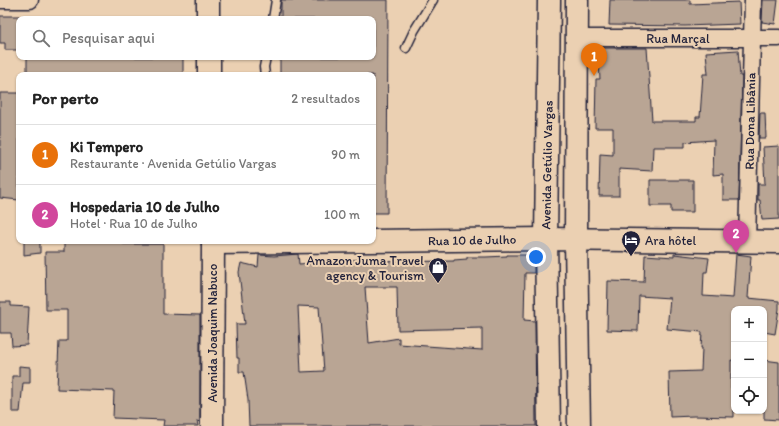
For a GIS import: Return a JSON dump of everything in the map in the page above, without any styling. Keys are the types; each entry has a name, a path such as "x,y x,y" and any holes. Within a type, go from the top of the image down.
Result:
{"main road":[{"path":"208,0 208,16"},
{"name":"Avenida Getúlio Vargas","path":"549,426 546,240 550,0"},
{"path":"577,0 576,240 579,426"},
{"path":"209,60 209,72"},
{"name":"Rua 10 de Julho","path":"376,241 576,240 779,242"},
{"name":"Avenida Joaquim Nabuco","path":"212,426 213,244"}],"street":[{"path":"0,0 30,0"},
{"name":"Rua Dona Libânia","path":"747,242 753,0"},
{"name":"Rua Marçal","path":"577,38 779,38"}],"lane":[{"path":"273,16 276,0"},
{"path":"406,48 414,31 433,0"},
{"path":"265,60 265,72"}],"building":[{"path":"281,0 388,0 387,213 376,213 376,72 280,72 280,60 376,60 376,16 281,16"},
{"path":"610,0 690,0 690,4 739,2 740,24 685,26 609,25"},
{"path":"763,0 778,0 775,24 762,22"},
{"path":"0,16 16,16 16,50 5,50 5,43 0,43"},
{"path":"598,48 647,48 652,121 696,121 696,117 700,117 703,74 708,74 706,52 738,50 740,76 742,76 739,200 723,200 723,174 713,175 714,140 685,142 685,147 653,147 652,171 619,169 619,196 599,196 600,154 613,155 613,128 595,128 596,79 600,79"},
{"path":"27,60 183,60 183,72 27,72"},
{"path":"0,93 16,93 16,200 0,198"},
{"path":"760,113 765,113 766,138 759,138"},
{"path":"779,146 779,219 762,220 760,200 758,200 758,184 765,184 763,147"},
{"path":"650,180 693,180 693,212 671,212 671,206 650,206"},
{"path":"24,244 40,244 40,253 24,255"},
{"path":"64,244 163,244 163,314 200,315 200,422 197,421 198,426 163,426 164,420 113,418 114,391 57,389 59,341 67,341 67,310 46,310 45,252 64,252"},
{"path":"298,254 299,264 363,259 363,262 454,261 467,259 467,257 534,255 534,273 525,273 524,320 535,321 536,426 249,426 248,400 244,372 239,372 239,358 237,358 236,324 245,324 239,272 241,263 258,267 259,255 274,256","holes":["365,287 397,287 398,330 482,328 482,350 399,344 399,338 369,343","298,306 319,307 324,371 301,372"]},
{"path":"674,254 709,258 707,272 704,272 703,296 733,298 736,254 751,256 748,298 779,301 775,334 767,333 767,306 731,306 731,414 734,414 734,417 670,417 669,372 701,371 702,332 667,329 670,298 639,296 638,331 607,330 608,281 644,282 645,255 674,257"},
{"path":"0,302 11,302 11,306 29,307 27,345 12,346 11,333 0,333"},
{"path":"767,360 779,362 779,420 764,419 764,414 767,414"},
{"path":"19,366 30,367 30,383 23,383 20,412 12,412 12,376 19,376"}],"place":[{"name":"Ki Tempero","path":"594,76"},
{"name":"Hospedaria 10 de Julho","path":"736,253"},
{"name":"Ara hôtel","path":"631,257"},
{"name":"Amazon Juma Travel agency & Tourism","path":"438,284"}]}
